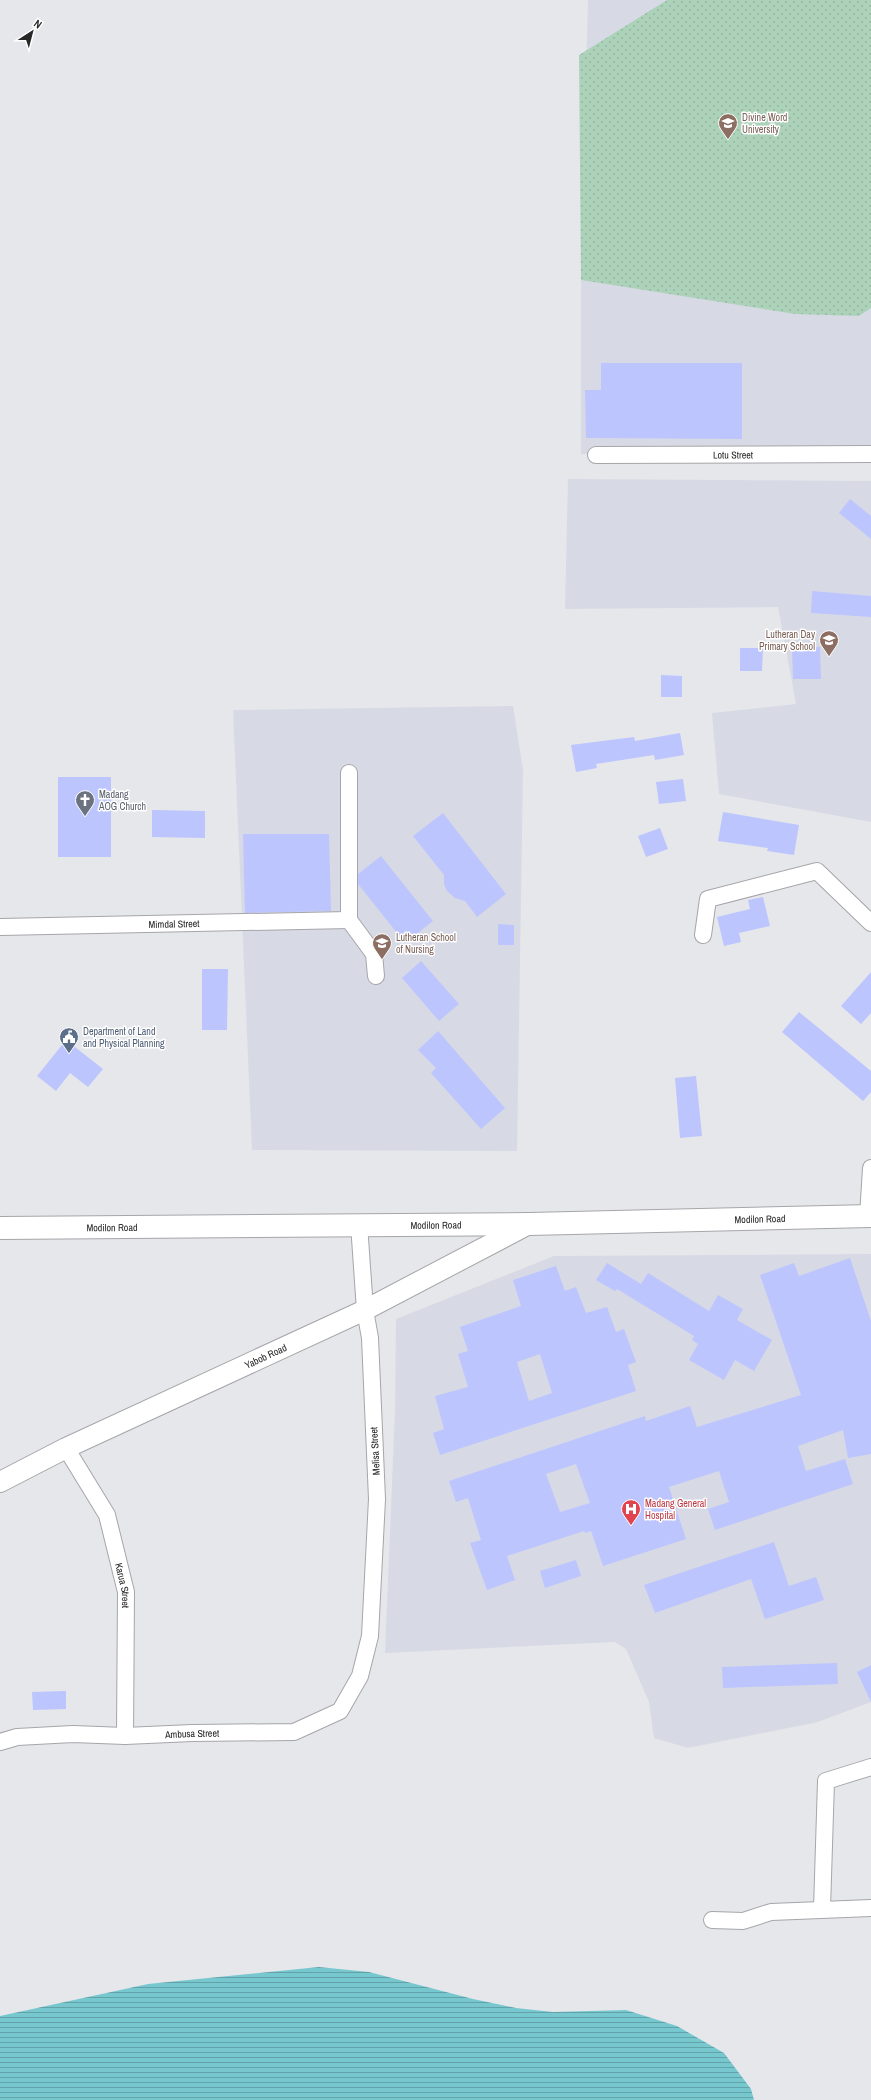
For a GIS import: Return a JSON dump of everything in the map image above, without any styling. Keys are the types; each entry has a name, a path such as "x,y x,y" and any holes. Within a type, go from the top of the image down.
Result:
{"main road":[{"name":"Modilon Road","path":"0,1228 359,1224 529,1224 869,1216"}],"street":[{"name":"Lotu Street","path":"596,455 871,454"},
{"path":"349,773 349,920 374,954 376,976"},
{"path":"703,935 708,899 817,871 871,923"},
{"name":"Mimdal Street","path":"0,927 349,920"},
{"path":"869,1216 871,1168"},
{"name":"Melisa Street","path":"359,1224 365,1310 370,1338 377,1499 370,1636 360,1676"},
{"name":"Yabob Road","path":"0,1482 66,1448 365,1310 529,1224"},
{"name":"Karua Street","path":"66,1448 107,1515 126,1592 125,1736"},
{"name":"Ambusa Street","path":"0,1742 17,1737 74,1734 125,1736 192,1732 294,1732 340,1711 360,1676"},
{"path":"822,1909 826,1781 871,1767"},
{"path":"712,1920 743,1921 771,1912 871,1908"}],"shaded area":[{"name":"Divine Word University","path":"588,0 871,0 871,463 791,462 581,454 581,280"},
{"name":"Lutheran Day Primary School","path":"568,479 871,481 871,822 719,794 712,713 796,704 778,607 565,609"},
{"name":"Lutheran School of Nursing","path":"513,706 523,770 517,1151 252,1150 233,710"},
{"name":"Madang General Hospital","path":"871,1254 871,1702 818,1722 688,1748 654,1738 649,1702 626,1649 615,1642 385,1653 395,1411 396,1319 554,1256"}],"green space":[{"name":"Divine Word University","path":"667,0 871,0 871,308 859,316 795,314 581,280 579,55"}],"water":[{"path":"319,1967 369,1972 473,1999 516,2008 553,2012 626,2010 677,2026 724,2053 751,2089 754,2100 0,2100 0,2016 148,1984"}],"building":[{"path":"601,363 742,363 742,439 586,438 585,390 601,390"},
{"path":"850,499 871,516 871,539 839,513"},
{"path":"812,591 871,596 871,617 811,613"},
{"path":"820,647 821,679 793,679 792,648"},
{"path":"740,648 763,648 762,671 740,671"},
{"path":"661,675 682,676 682,697 661,697"},
{"path":"680,733 684,755 655,760 654,755 596,764 597,768 576,772 571,745 634,737 635,741"},
{"name":"Madang AOG Church","path":"58,777 111,777 111,857 58,857"},
{"path":"683,779 686,801 659,804 656,782"},
{"path":"152,810 205,811 205,838 152,837"},
{"path":"723,812 799,825 794,855 767,851 768,848 718,841"},
{"path":"443,813 506,894 477,917 465,901 455,898 447,891 444,884 444,875 413,836"},
{"path":"660,828 668,849 646,857 638,836"},
{"path":"243,834 329,834 331,911 245,913"},
{"path":"381,856 433,921 405,943 358,884 358,874"},
{"path":"763,897 770,926 739,933 741,942 724,946 717,917 750,909 748,900"},
{"path":"498,924 514,925 514,945 498,945"},
{"path":"421,961 459,1004 439,1021 402,978"},
{"path":"202,969 228,969 227,1030 202,1030"},
{"path":"871,972 871,1013 861,1024 841,1006"},
{"path":"799,1012 871,1071 871,1092 863,1101 782,1032"},
{"path":"438,1031 505,1108 481,1129 431,1073 436,1068 418,1050"},
{"name":"Department of Land and Physical Planning","path":"66,1040 103,1069 88,1087 70,1073 56,1091 37,1076"},
{"path":"696,1076 702,1136 680,1138 675,1078"},
{"path":"850,1258 871,1321 871,1454 848,1458 843,1430 798,1446 806,1471 845,1459 853,1484 715,1530 708,1509 729,1502 719,1471 669,1487 686,1539 603,1566 591,1531 585,1533 584,1531 507,1556 515,1580 487,1590 470,1543 481,1540 468,1498 456,1502 449,1481 645,1416 646,1421 690,1406 697,1427 801,1395 760,1275 794,1263 799,1276","holes":["576,1464 590,1503 560,1512 546,1474"]},
{"path":"607,1263 641,1284 648,1273 709,1311 718,1295 743,1309 737,1320 772,1340 754,1371 735,1360 724,1380 689,1360 698,1344 692,1340 694,1336 617,1289 615,1291 596,1280"},
{"path":"556,1266 565,1291 576,1287 586,1313 607,1307 616,1332 624,1329 636,1362 628,1365 636,1391 440,1455 433,1433 444,1429 435,1396 468,1387 458,1354 468,1351 460,1327 521,1306 513,1280","holes":["540,1354 552,1393 529,1401 517,1362"]},
{"path":"774,1542 789,1586 816,1577 824,1600 765,1619 751,1579 655,1613 644,1585"},
{"path":"576,1560 581,1576 545,1588 540,1571"},
{"path":"837,1663 838,1684 723,1688 722,1667"},
{"path":"871,1665 871,1702 857,1672"},
{"path":"66,1691 66,1709 33,1710 32,1692"}],"place":[{"name":"Divine Word University","path":"728,140"},
{"name":"Lutheran Day Primary School","path":"829,657"},
{"name":"Madang AOG Church","path":"85,817"},
{"name":"Lutheran School of Nursing","path":"382,960"},
{"name":"Department of Land and Physical Planning","path":"69,1054"},
{"name":"Madang General Hospital","path":"631,1526"}]}
